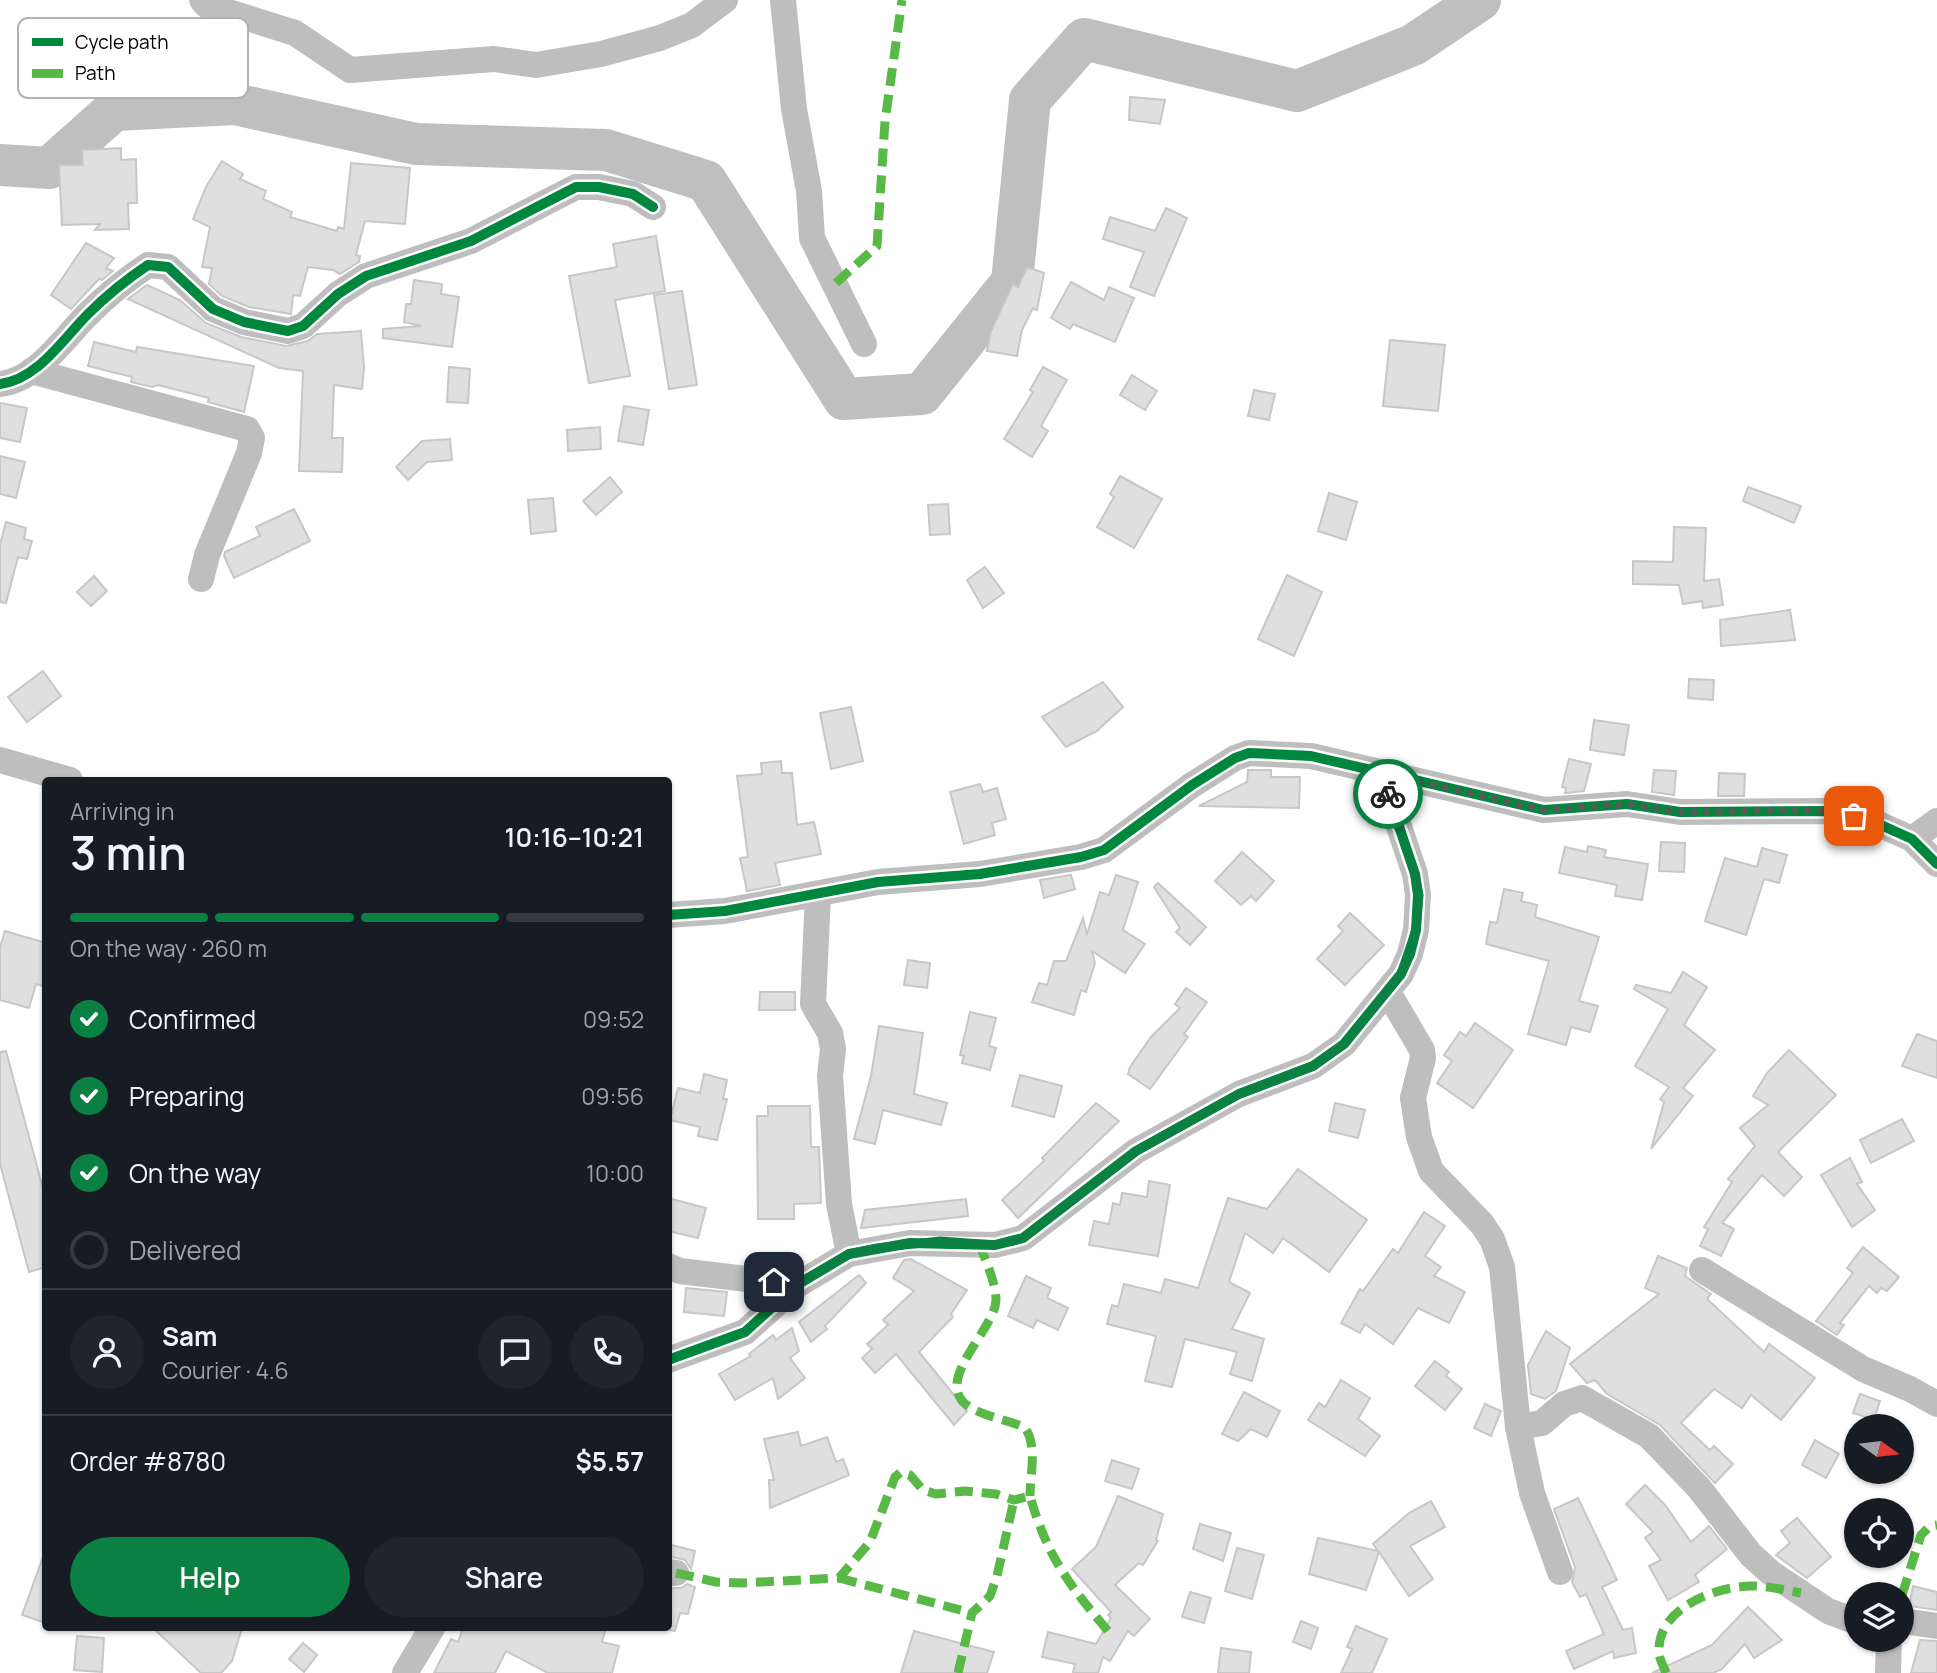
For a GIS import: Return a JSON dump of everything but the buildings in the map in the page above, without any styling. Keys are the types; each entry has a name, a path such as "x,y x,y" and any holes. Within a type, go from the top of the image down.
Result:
{"street":[{"path":"202,0 206,5 247,18"},
{"path":"248,18 295,33 350,70 494,59 536,65 601,54 660,38 692,25 725,0"},
{"path":"783,0 787,55 810,191 812,237 864,344"},
{"path":"0,384 17,381 31,371 88,315 148,265 167,267 213,309 244,322 288,331 303,326 338,294 366,275 471,241 576,187 599,187 633,194 653,207"},
{"path":"31,371 247,429 252,438 249,453 206,555 201,579"},
{"path":"672,915 725,911 878,882 980,874 1082,858 1104,849 1201,779 1235,758 1249,753 1311,757 1544,810 1628,804 1680,812 1836,811 1872,821 1912,839 1937,864"},
{"path":"0,760 60,777"},
{"path":"672,1359 745,1332 797,1284 849,1254 910,1243 995,1245 1023,1238 1146,1144 1239,1094 1313,1066 1344,1044 1388,992 1410,954 1419,895 1415,874 1381,773"},
{"path":"1912,839 1937,821"},
{"path":"818,894 813,1004 830,1032 833,1049 830,1076 839,1204 849,1254"},
{"path":"1388,992 1422,1050 1423,1058 1414,1091 1414,1113 1432,1171 1482,1224 1492,1240 1502,1267 1518,1427 1532,1493 1560,1572"},
{"path":"672,1267 797,1284"},
{"path":"1702,1270 1863,1369 1937,1404"},
{"path":"1518,1427 1542,1423 1564,1404 1582,1398 1615,1419 1636,1427 1699,1488 1751,1555 1771,1573 1828,1611 1844,1617"},
{"path":"1914,1623 1937,1626"},
{"path":"405,1673 430,1631"},
{"path":"1888,1673 1889,1652"}],"waterway":[{"path":"0,165 49,168 114,110 235,104 416,144 606,150 706,181 844,399 922,394 1012,282 1030,100 1084,39 1297,91 1413,45 1480,0"}],"marked path":[{"path":"836,283 877,246 885,121 902,0"},
{"path":"979,1243 992,1279 996,1300 986,1326 961,1369 957,1383 959,1395 974,1409 1024,1427 1032,1451 1030,1496"},
{"path":"676,1573 716,1582 742,1583 839,1578 870,1542 895,1477 901,1472 910,1475 923,1490 936,1494 965,1491 996,1494 1014,1500 1030,1496 1044,1536 1061,1569 1108,1631"},
{"path":"958,1673 972,1613 990,1596 997,1576 1014,1500"},
{"path":"1906,1582 1921,1535 1930,1526 1937,1525"},
{"path":"839,1578 972,1613"},
{"path":"1666,1673 1659,1655 1661,1637 1668,1623 1691,1602 1706,1595 1738,1587 1764,1587 1801,1593"}],"cycle path":[{"path":"0,384 13,381 38,367 102,301 148,265 168,267 213,309 244,322 288,331 303,326 338,294 366,276 471,241 576,187 599,187 633,194 653,207"},
{"path":"672,915 725,911 878,882 980,874 1081,857 1104,850 1192,785 1235,758 1249,753 1311,756 1544,810 1627,804 1680,812 1836,811 1872,821 1912,839 1937,864"},
{"path":"672,1359 745,1332 797,1285 849,1254 910,1243 995,1245 1023,1238 1136,1151 1239,1094 1313,1066 1344,1044 1401,974 1416,930 1418,895 1415,874 1381,773"}],"way so far":[{"path":"1388,794 1381,773 1544,810 1628,804 1680,812 1806,810 1836,811 1854,816"}],"route":[{"path":"774,1282 797,1284 849,1254 877,1248 940,1241 995,1245 1023,1238 1136,1151 1239,1094 1313,1066 1344,1044 1401,974 1416,930 1419,895 1415,874 1388,794"}]}
